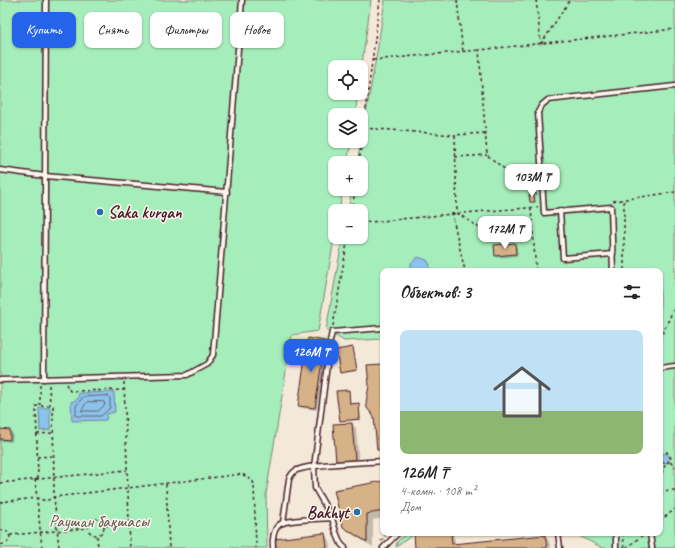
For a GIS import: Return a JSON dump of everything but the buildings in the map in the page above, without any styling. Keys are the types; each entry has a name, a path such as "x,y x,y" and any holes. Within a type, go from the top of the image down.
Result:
{"lane":[{"path":"44,379 46,0"},
{"path":"0,380 187,375 207,364 213,355 242,0"},
{"path":"613,268 611,207 544,213 538,112 542,105 548,100 675,86"},
{"path":"0,170 45,176 227,192"},
{"path":"560,211 563,258 613,254"},
{"path":"345,548 338,538 332,518 315,488 314,467 332,332 380,328"},
{"path":"663,368 675,366"},
{"path":"283,523 292,474 297,470 314,467 380,461"},
{"path":"273,548 272,539 276,529 283,523 332,518"},
{"path":"384,548 395,536"},
{"path":"558,536 560,548"},
{"path":"616,536 616,548"},
{"path":"650,536 652,548"}],"path":[{"path":"366,108 380,0"},
{"path":"457,0 463,52"},
{"path":"536,0 541,44"},
{"path":"541,44 570,0"},
{"path":"372,60 463,52 675,29"},
{"path":"479,50 487,155"},
{"path":"368,128 455,135 486,133"},
{"path":"455,135 458,213 498,240 533,238"},
{"path":"455,157 487,155 543,200"},
{"path":"624,200 624,268"},
{"path":"531,208 536,268"},
{"path":"368,222 452,214 464,268"},
{"path":"332,332 347,244"},
{"path":"663,331 675,306"},
{"path":"124,377 130,548"},
{"path":"40,406 44,379"},
{"path":"44,379 50,406 53,406 54,497 59,548"},
{"path":"63,379 70,391 124,390"},
{"path":"38,479 36,406 50,406"},
{"path":"37,434 53,433"},
{"path":"663,453 667,452 671,456 675,456"},
{"path":"37,457 53,456"},
{"path":"663,471 665,465 670,462 671,456"},
{"path":"670,462 675,467"},
{"path":"0,483 127,470"},
{"path":"0,502 37,498 46,501 54,497 246,475 254,484 256,548"},
{"path":"35,479 42,548"},
{"path":"166,484 169,548"},
{"path":"663,491 675,490"},
{"path":"663,519 675,509"},
{"path":"95,519 101,520 104,526 102,533 97,535 91,534 88,528 90,521 95,519"},
{"path":"104,526 129,523"},
{"path":"10,535 88,528"},
{"path":"0,530 6,530 10,535 9,542 2,546"},
{"path":"97,535 98,548"},
{"path":"623,536 625,548 641,536"}],"green space":[{"name":"Раушан бақшасы","path":"0,0 371,0 363,60 328,60 328,100 357,100 356,108 328,108 328,148 350,148 348,156 328,156 328,196 342,196 340,204 328,204 328,244 333,244 318,331 292,335 266,494 267,548 0,548"},
{"path":"385,0 675,0 675,548 603,548 579,536 663,536 663,268 380,268 380,339 344,341 326,330 342,244 368,244 368,204 349,204 351,196 368,196 368,156 358,156 360,148 368,148 367,108"},
{"path":"404,536 411,536 396,547 397,542"}],"water":[{"path":"418,257 427,260 430,265 430,268 411,268 411,263"},
{"path":"114,392 115,412 107,414 106,420 72,421 71,402 78,399 79,393"},
{"path":"39,408 50,408 50,430 40,431"},
{"path":"665,453 670,458 667,462 663,462 663,454"}],"place":[{"name":"Saka kurgan","path":"100,212"},
{"name":"Bakhyt","path":"357,512"}]}
